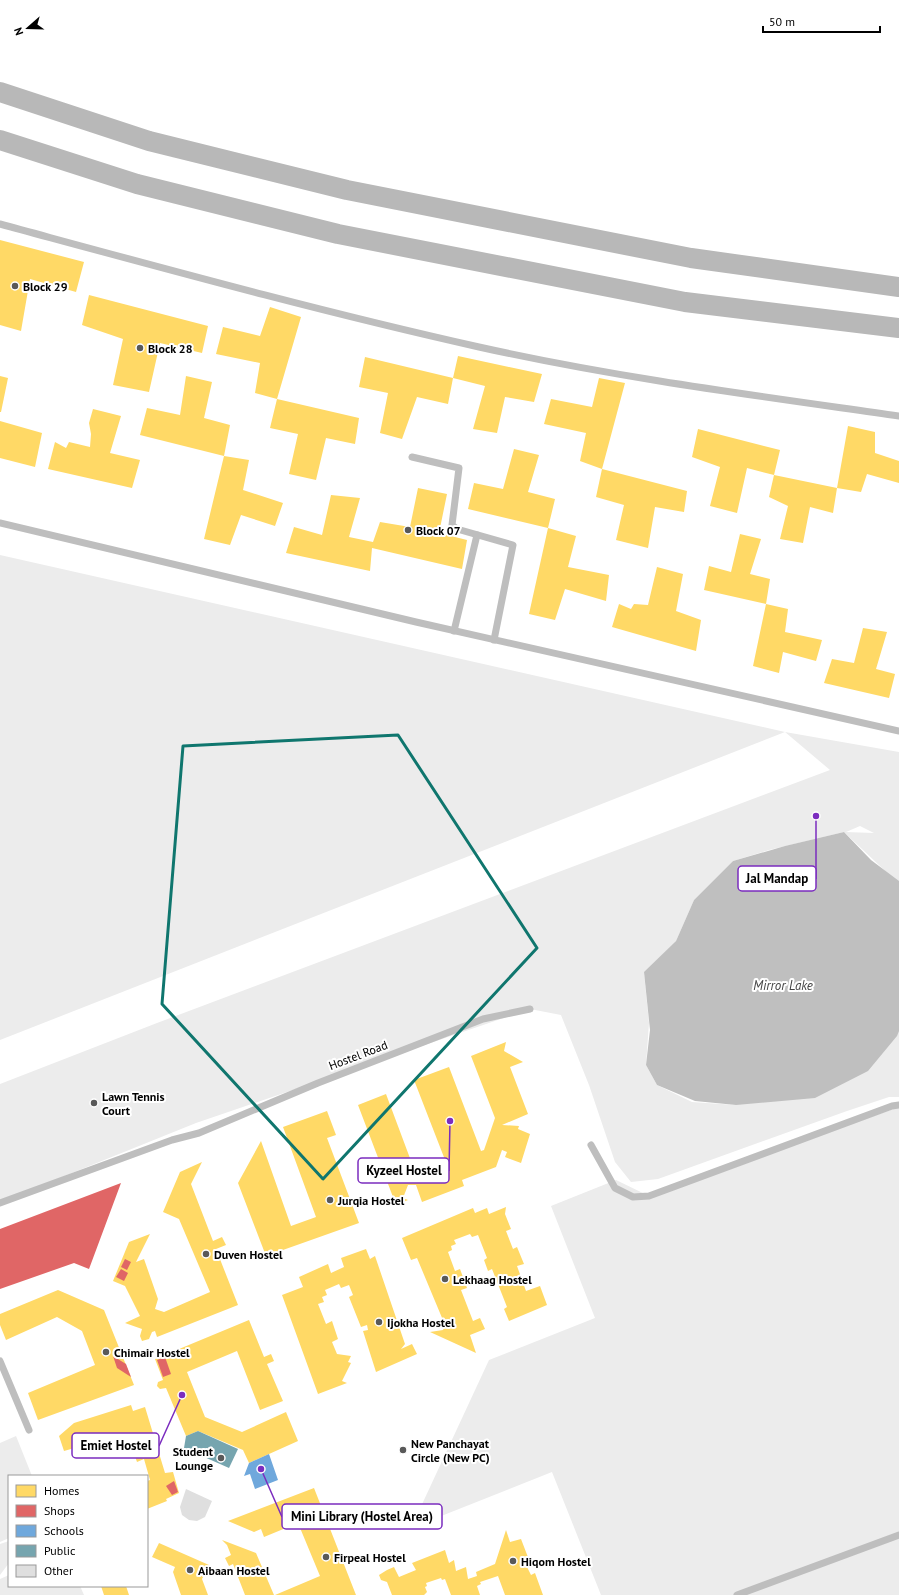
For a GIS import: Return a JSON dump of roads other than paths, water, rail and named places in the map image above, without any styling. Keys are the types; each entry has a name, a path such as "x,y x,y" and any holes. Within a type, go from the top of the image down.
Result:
{"street":[{"path":"0,92 149,141 347,190 691,258 895,284"},
{"path":"0,140 137,184 345,235 685,302 899,328"}],"lane":[{"path":"0,224 191,276 480,347 690,386 899,416"},
{"path":"412,457 459,468 452,525 457,529 513,546 494,640"},
{"path":"0,523 454,631 899,731"},
{"path":"454,631 477,535"},
{"name":"Hostel Road","path":"0,1203 172,1140 198,1133 318,1083 483,1019 530,1009"},
{"path":"591,1145 615,1188 633,1197 649,1196 892,1106 899,1105"},
{"path":"0,1361 30,1430"},
{"path":"736,1595 899,1535"}],"water":[{"name":"Mirror Lake","path":"844,832 871,860 899,881 899,1031 897,1036 868,1071 815,1098 736,1105 695,1101 657,1085 646,1065 650,1030 644,972 676,941 694,900 733,861 785,846"}],"place":[{"name":"Block 29","path":"15,286"},
{"name":"Block 28","path":"140,348"},
{"name":"Block 07","path":"408,530"},
{"name":"Jal Mandap","path":"816,816"},
{"name":"Lawn Tennis Court","path":"94,1103"},
{"name":"Kyzeel Hostel","path":"450,1121"},
{"name":"Jurqia Hostel","path":"330,1200"},
{"name":"Duven Hostel","path":"206,1254"},
{"name":"Lekhaag Hostel","path":"445,1279"},
{"name":"Ijokha Hostel","path":"379,1322"},
{"name":"Chimair Hostel","path":"106,1352"},
{"name":"Emiet Hostel","path":"182,1395"},
{"name":"New Panchayat Circle (New PC)","path":"403,1450"},
{"name":"Student Lounge","path":"221,1458"},
{"name":"Mini Library (Hostel Area)","path":"261,1469"},
{"name":"Firpeal Hostel","path":"326,1557"},
{"name":"Hiqom Hostel","path":"513,1561"},
{"name":"Aibaan Hostel","path":"190,1570"}]}
